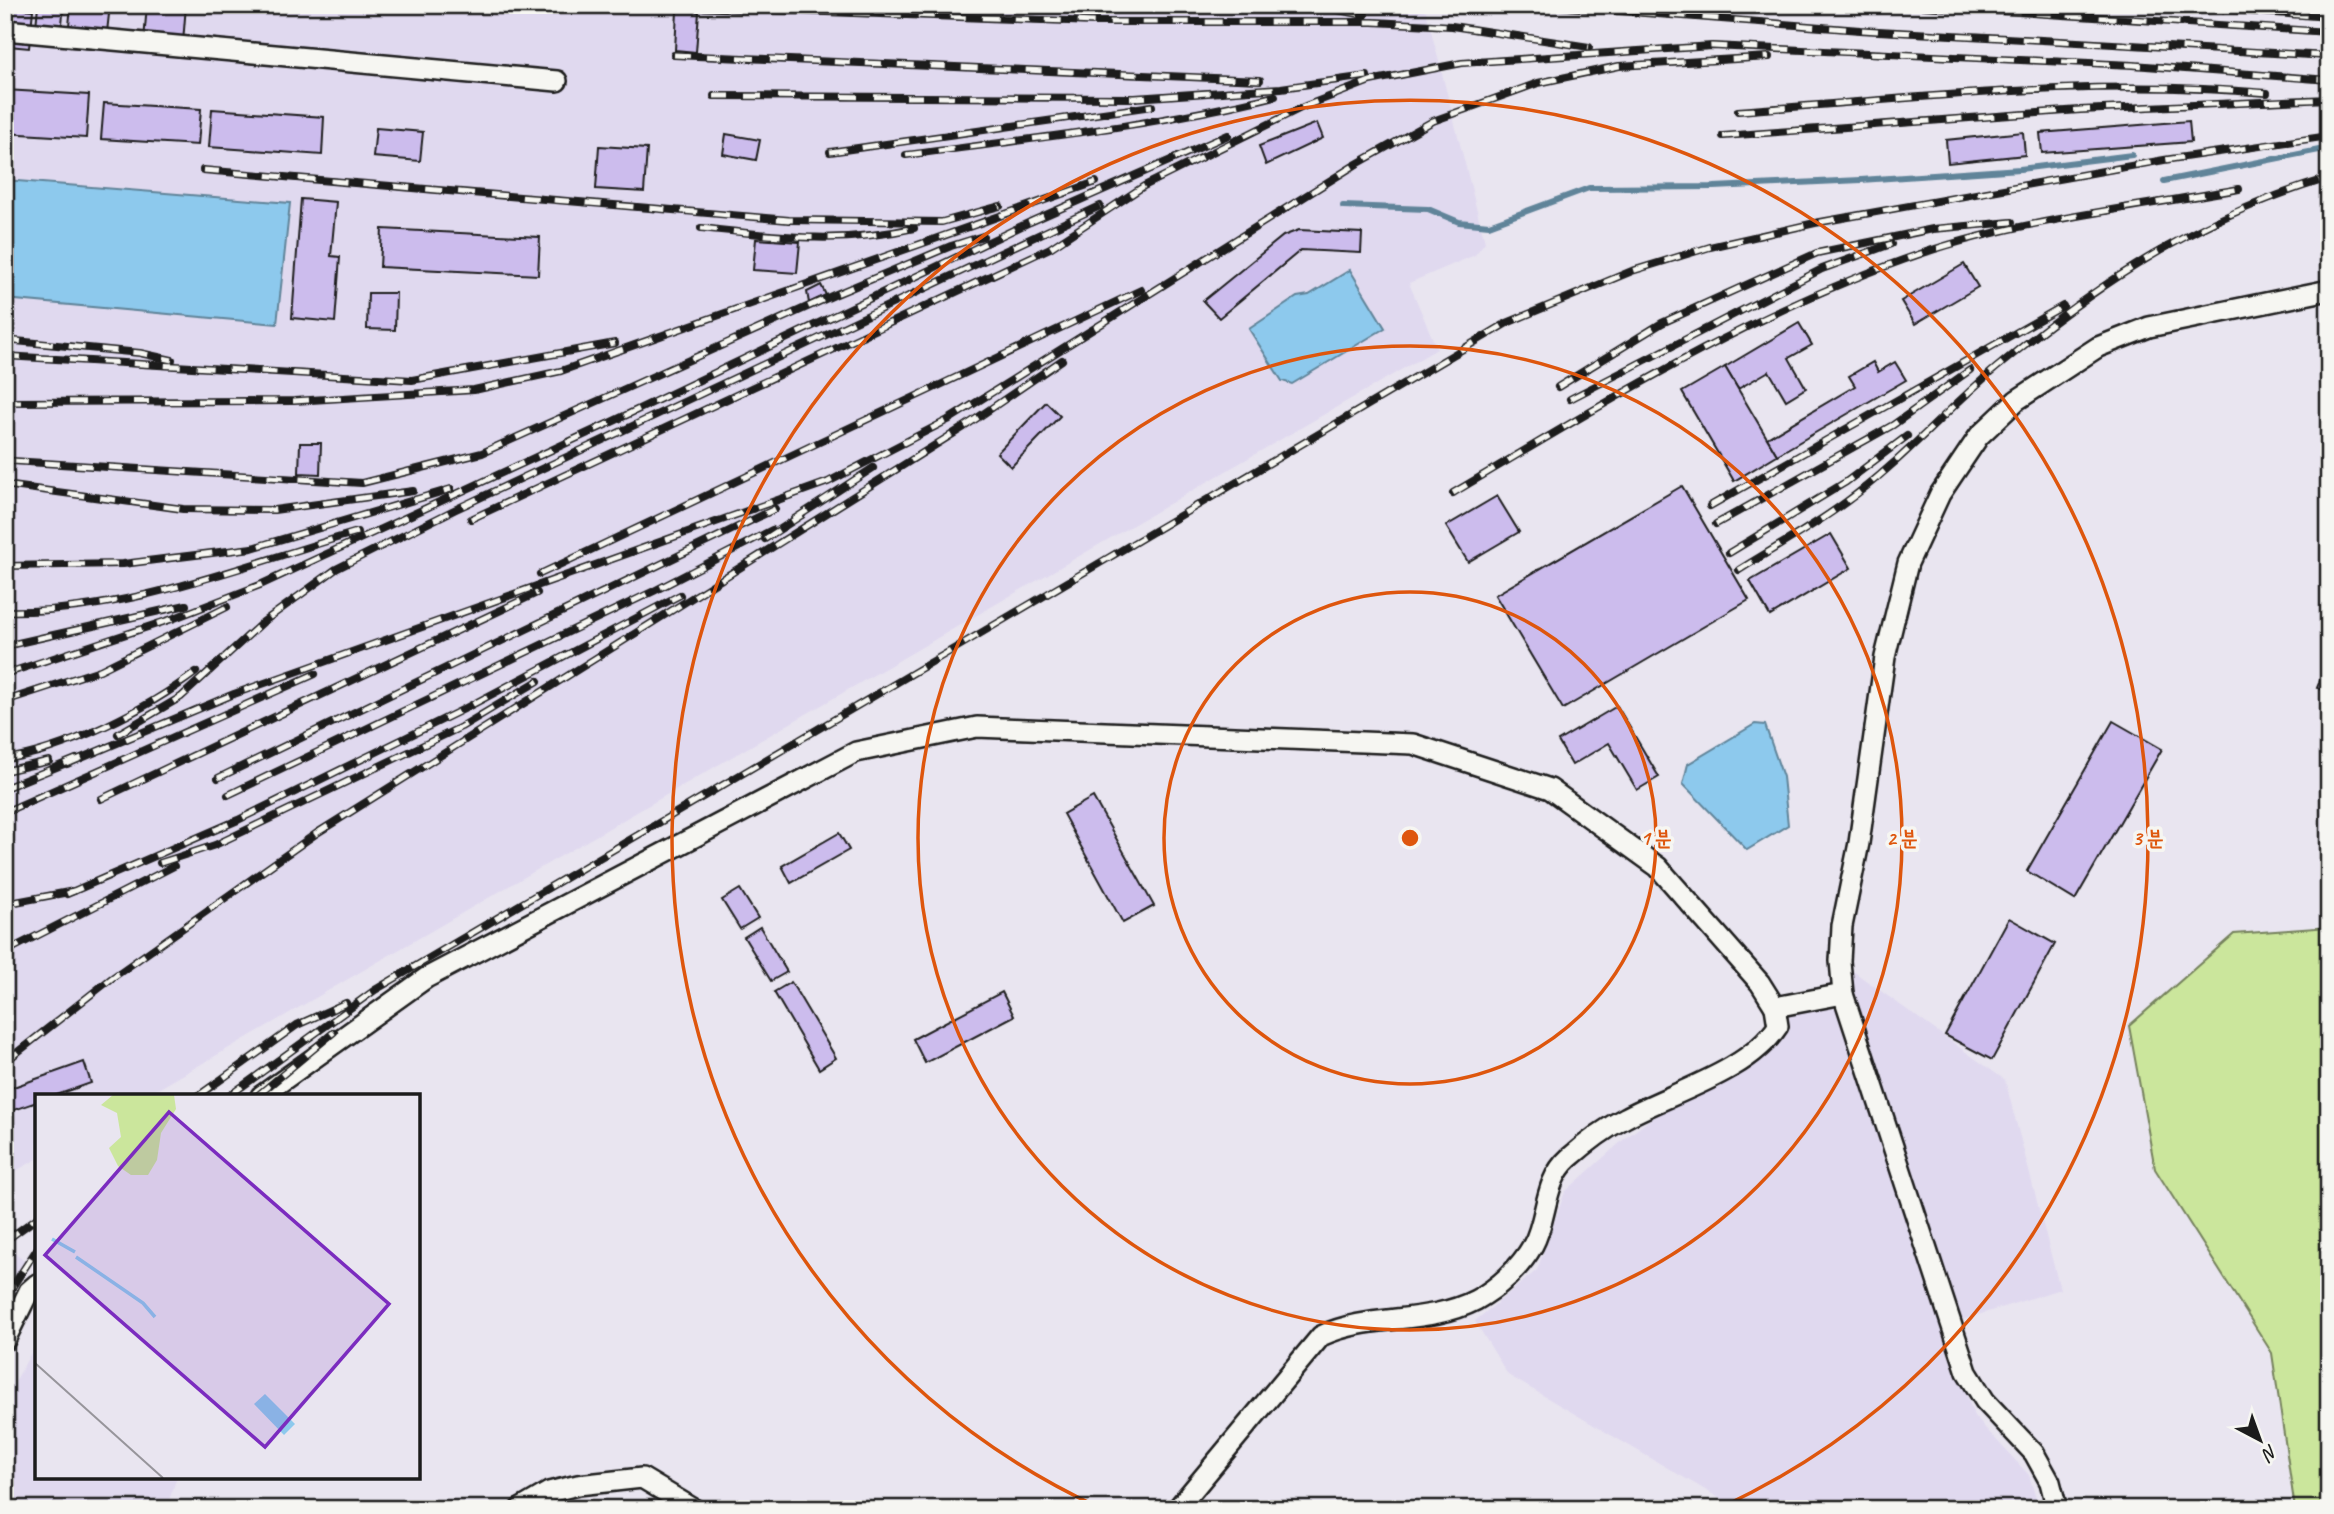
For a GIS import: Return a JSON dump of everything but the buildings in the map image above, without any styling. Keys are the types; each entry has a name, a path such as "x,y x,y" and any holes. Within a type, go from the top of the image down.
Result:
{"street":[{"path":"5,30 557,80"},
{"path":"2057,1509 2050,1482 2034,1453 1985,1401 1967,1372 1843,994 1840,961 1842,926 1859,843 1885,657 1908,563 1940,494 1979,436 2017,400 2098,347 2149,327 2329,290"},
{"path":"264,1094 426,978 856,752 976,727 1413,744 1550,789 1658,867 1760,983 1774,1007 1778,1026 1768,1041 1747,1057 1623,1119 1567,1160 1548,1189 1534,1244 1510,1276 1476,1300 1447,1311 1340,1327 1321,1336 1177,1509"},
{"path":"1774,1007 1843,994"},
{"path":"5,1340 29,1291 35,1286"},
{"path":"520,1509 549,1492 578,1485 642,1478 694,1509"}],"shaded area":[{"path":"5,5 1412,5 1426,11 1485,242 1475,255 1409,283 1437,349 149,1094 35,1094 35,1160 5,1177"},
{"path":"1850,969 2005,1080 2060,1289 1943,1326 1974,1416 2029,1475 2039,1509 1738,1509 1508,1375 1475,1321 1537,1270 1565,1192 1623,1140"},
{"path":"5,1244 30,1265 5,1301"},
{"path":"35,1346 35,1479 176,1479 166,1509 5,1509 5,1400"}],"green space":[{"path":"2329,927 2329,1509 2295,1509 2272,1353 2155,1169 2129,1026 2234,934"}],"water":[{"path":"5,180 290,203 277,324 5,299"},
{"path":"1350,270 1385,328 1292,384 1282,381 1249,329 1297,297 1309,295"},
{"path":"1755,724 1765,725 1783,777 1788,825 1747,850 1683,784 1688,764"}],"waterway":[{"path":"2164,181 2329,148"},
{"path":"1343,206 1428,209 1459,222 1489,225 1589,188 1714,187 1861,180 2020,169 2132,155"}],"railway":[{"path":"1311,5 1365,15"},
{"path":"1543,5 1860,30 2329,56"},
{"path":"1908,5 2329,32"},
{"path":"2163,5 2329,17"},
{"path":"694,7 1095,22 1373,22 1452,26 1589,47"},
{"path":"471,519 1050,248 1144,186 1303,107 1370,81 1462,63 1712,46 2133,65 2329,80"},
{"path":"674,55 1260,80"},
{"path":"67,764 234,694 828,482 948,420 1355,165 1433,121 1538,83 1619,66 1769,57"},
{"path":"714,96 1135,98 1281,88 1367,76"},
{"path":"1738,111 2069,88 2135,87 2267,93"},
{"path":"906,155 1138,124 1275,96"},
{"path":"1723,136 2080,110 2329,99"},
{"path":"830,152 1152,106"},
{"path":"5,674 172,619 260,585 616,420 1030,222 1228,135"},
{"path":"232,1094 375,990 1507,323 1632,271 1710,247 1815,223 2164,160 2329,136"},
{"path":"203,170 789,220 942,222 1000,206"},
{"path":"1739,570 1820,520 1866,487 1996,368 2035,336 2113,280 2194,232 2236,212 2329,178"},
{"path":"5,402 294,401 474,390 561,371 1096,182"},
{"path":"1453,493 1624,393 1740,330 1861,276 1923,253 1999,232 2080,215 2239,189"},
{"path":"118,734 181,697 263,622 336,569 454,510 1100,206"},
{"path":"1558,387 1662,323 1817,253 1933,229 2012,222"},
{"path":"701,228 833,238 914,228"},
{"path":"12,461 362,483 482,453 834,295 951,246 983,236"},
{"path":"1570,399 1822,269 1891,244"},
{"path":"540,574 1141,290"},
{"path":"1710,506 2063,306"},
{"path":"5,340 140,353 172,360"},
{"path":"5,356 412,380 615,343"},
{"path":"5,1062 112,978 317,833 964,427 1062,360"},
{"path":"1716,524 1893,425 1970,370"},
{"path":"1729,553 1846,482 1907,436"},
{"path":"794,519 873,468"},
{"path":"5,485 183,509 274,510 413,491"},
{"path":"5,566 123,564 252,548 451,489"},
{"path":"218,778 775,509"},
{"path":"765,539 802,515"},
{"path":"228,795 654,591 772,530"},
{"path":"5,611 95,605 139,596 184,585 357,532"},
{"path":"101,799 537,593"},
{"path":"67,894 238,820 462,710 680,595"},
{"path":"5,646 186,605"},
{"path":"5,701 100,670 227,607"},
{"path":"5,759 79,738 130,714 196,672"},
{"path":"5,812 315,674"},
{"path":"160,863 215,845 461,727 538,681"},
{"path":"5,788 76,759"},
{"path":"5,771 49,761"},
{"path":"5,952 174,866"},
{"path":"5,904 74,891"},
{"path":"201,1094 297,1025 346,1003"},
{"path":"259,1094 334,1032"},
{"path":"5,1241 35,1219"},
{"path":"5,1298 35,1252"}]}
